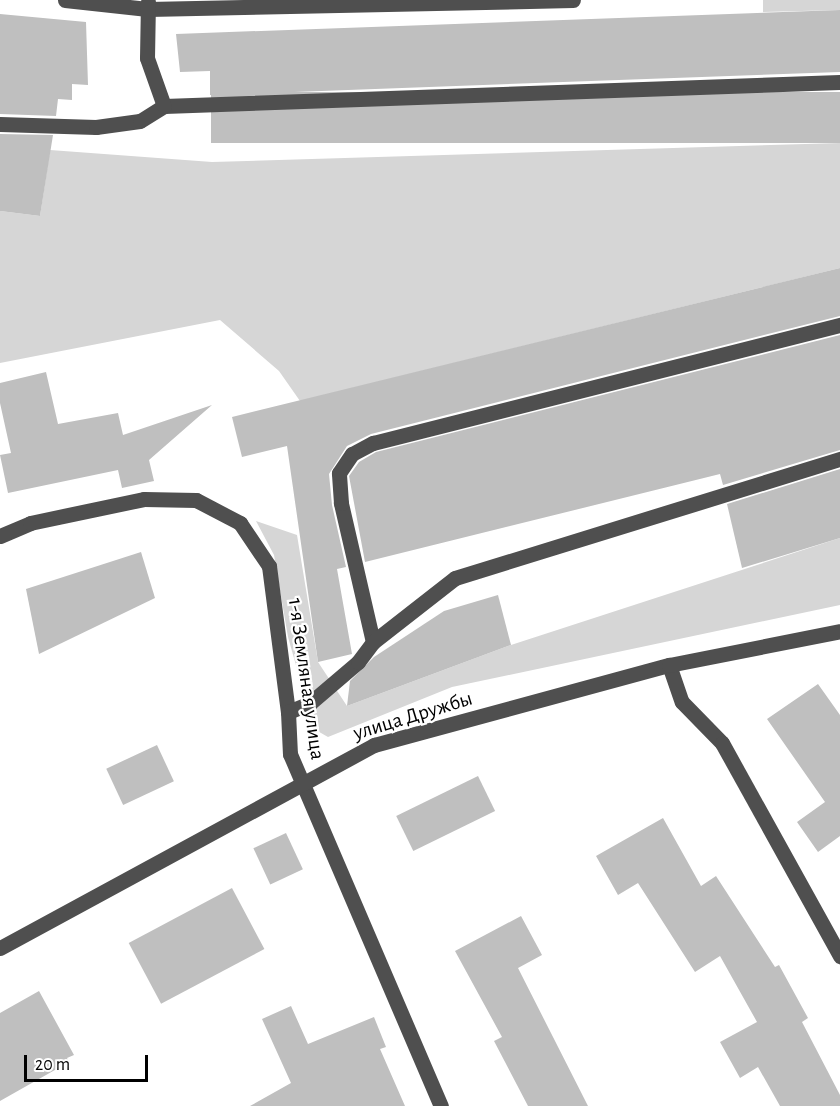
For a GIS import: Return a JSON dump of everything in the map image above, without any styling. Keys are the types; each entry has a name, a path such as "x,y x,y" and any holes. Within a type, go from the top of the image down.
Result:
{"street":[{"path":"65,0 148,5 573,0"},
{"path":"148,5 147,58 164,106"},
{"path":"0,124 96,127 140,121 164,106 840,82"},
{"path":"373,642 341,503 339,473 352,454 373,443 840,325"},
{"path":"288,712 310,703 358,662 373,642 455,578 840,459"},
{"name":"1-я Земляная улица","path":"0,536 30,523 144,499 196,500 240,523 269,566 288,712 290,754 441,1106"},
{"name":"улица Дружбы","path":"0,948 301,783 374,746 669,665 840,630"},
{"path":"669,665 682,702 722,743 840,957"}],"shaded area":[{"path":"763,0 840,0 840,10 763,12"},
{"path":"840,143 840,268 300,401 279,371 220,320 0,363 0,211 40,216 50,150 212,162"},
{"path":"256,521 297,535 318,662 347,706 511,645 840,538 840,605 452,687 328,737 314,729 288,637 274,555"}],"building":[{"path":"840,10 840,72 210,95 210,71 180,72 176,34"},
{"path":"0,14 86,22 88,85 72,84 72,100 58,99 56,116 0,114"},
{"path":"211,92 840,92 840,143 211,143"},
{"path":"0,134 53,135 40,216 0,211"},
{"path":"840,268 840,316 371,434 347,446 329,474 332,505 346,567 337,569 352,654 318,662 287,446 242,457 232,417"},
{"path":"840,335 840,450 723,485 720,474 365,562 349,476 359,462 376,452"},
{"path":"46,372 58,424 118,413 123,435 212,405 149,460 154,481 122,488 118,470 8,493 0,455 11,453 0,403 0,383"},
{"path":"840,469 840,538 742,568 727,504"},
{"path":"141,552 155,598 39,654 26,589"},
{"path":"498,595 511,645 347,706 350,681 374,657 444,611"},
{"path":"818,684 840,715 840,836 818,852 797,822 825,802 767,719"},
{"path":"157,745 174,781 123,805 106,769"},
{"path":"478,776 495,811 413,851 396,816"},
{"path":"663,818 701,886 716,876 775,967 779,965 808,1018 802,1022 840,1095 840,1106 780,1106 758,1067 740,1078 720,1042 757,1022 720,956 695,972 638,883 618,895 596,856"},
{"path":"286,833 303,869 270,884 253,848"},
{"path":"232,888 264,949 161,1004 129,943"},
{"path":"521,916 542,955 518,968 588,1106 528,1106 494,1041 502,1037 455,951"},
{"path":"39,991 74,1055 67,1058 69,1062 0,1101 0,1013"},
{"path":"291,1006 308,1044 374,1017 386,1047 380,1049 405,1106 250,1106 291,1083 262,1019"}]}
